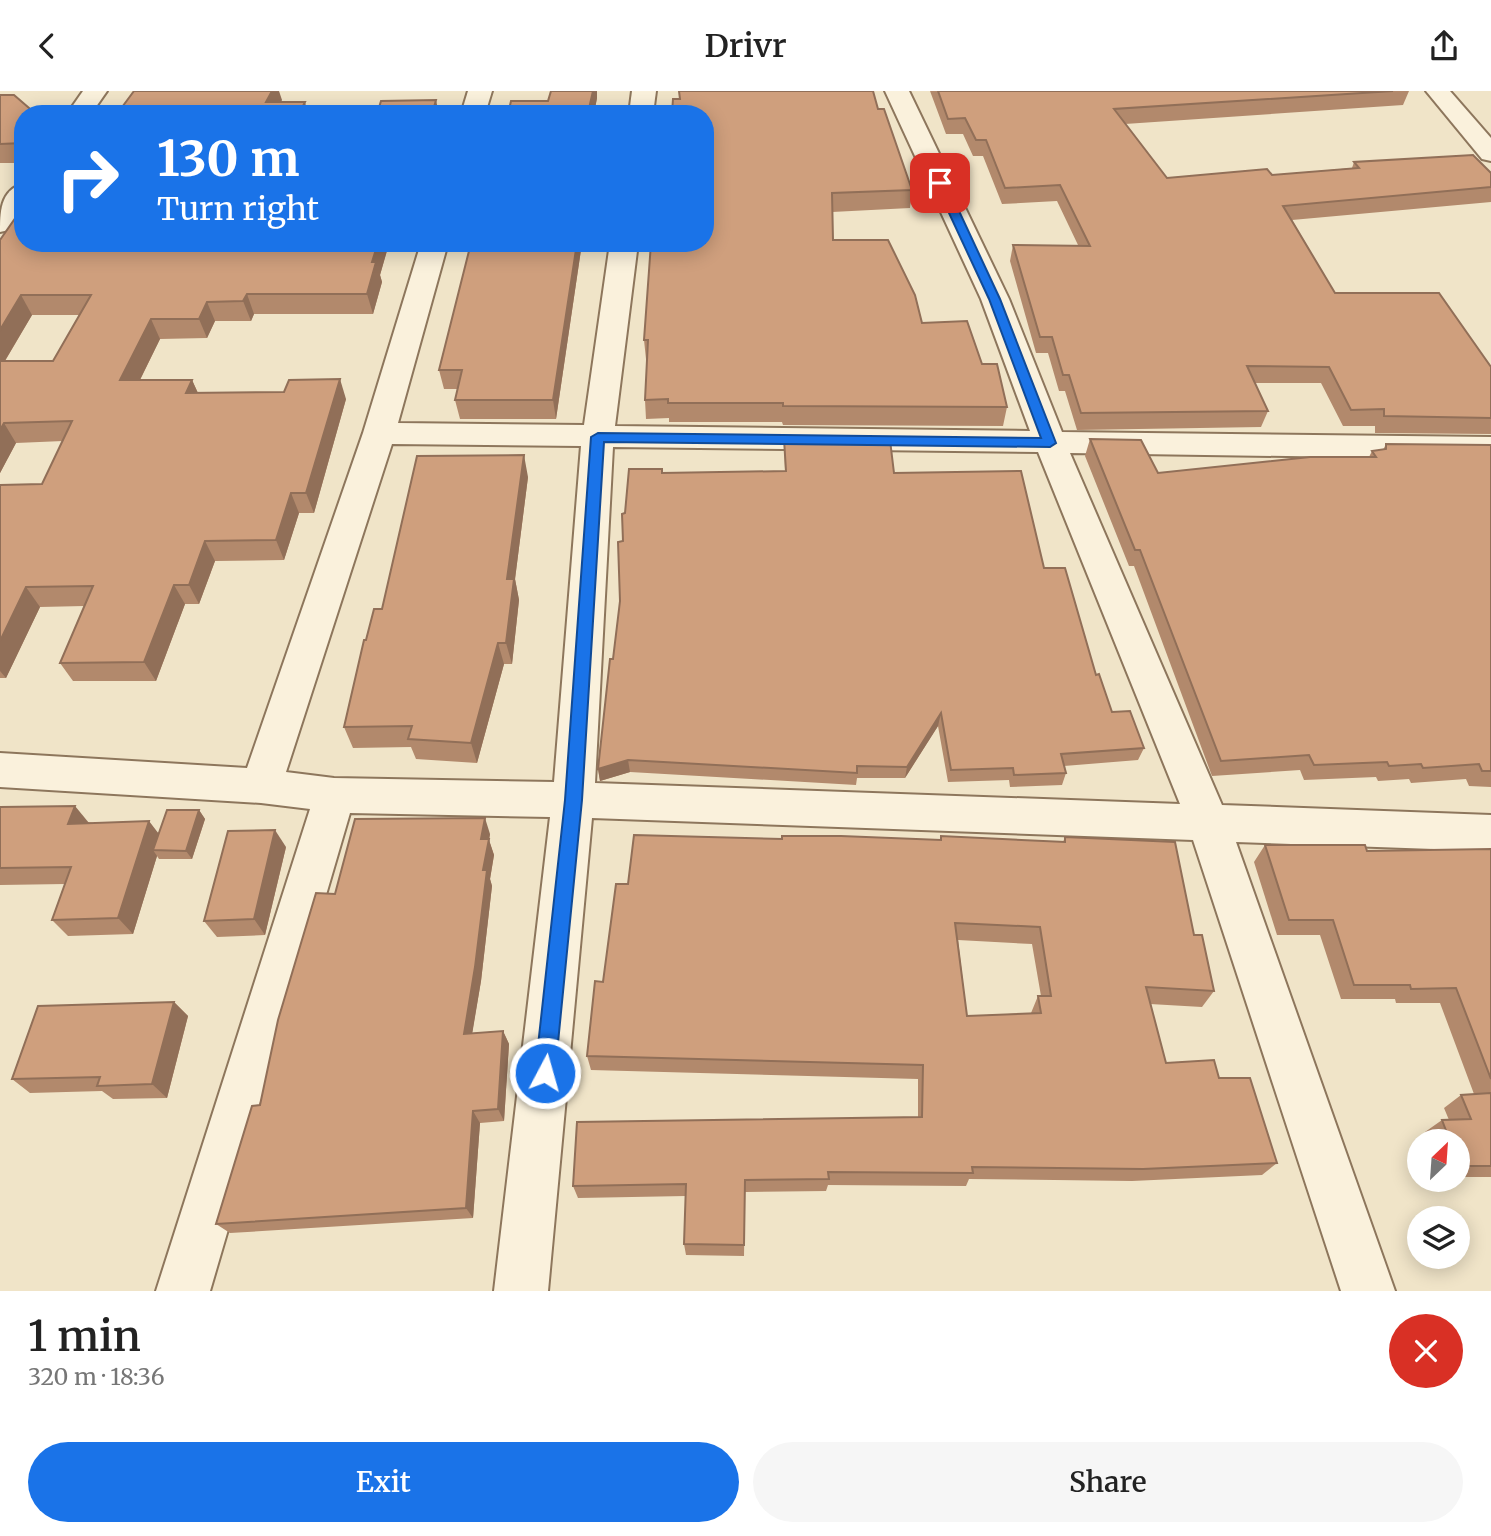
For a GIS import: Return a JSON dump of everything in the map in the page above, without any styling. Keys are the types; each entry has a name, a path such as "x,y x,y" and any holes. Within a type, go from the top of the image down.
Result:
{"street":[{"path":"897,91 995,299 1050,443 1209,822 1368,1291"},
{"path":"1438,91 1491,154"},
{"path":"0,224 14,205"},
{"path":"261,786 379,433 432,252"},
{"path":"522,1291 573,800 598,437 623,252"},
{"path":"379,433 1491,448"},
{"path":"0,770 261,786 334,795 573,800 1491,833"},
{"path":"183,1291 318,855 334,795"}],"building":[{"path":"134,91 272,91 266,102 305,102 304,105 124,105"},
{"path":"551,91 593,91 590,105 510,105 511,101 548,101"},
{"path":"679,91 873,91 878,109 884,109 912,190 832,193 833,240 888,240 915,295 922,323 967,321 982,364 997,364 1007,407 783,406 783,403 668,403 668,399 645,400 648,340 644,340 650,252 714,252 714,105 673,105 673,99 680,99"},
{"path":"938,91 1393,91 1114,109 1167,178 1267,169 1272,175 1359,168 1354,162 1473,155 1491,173 1491,187 1283,206 1335,293 1439,293 1491,367 1491,418 1384,416 1384,409 1351,410 1329,367 1247,366 1268,411 1081,413 1069,375 1063,375 1052,337 1040,337 1013,245 1090,246 1060,185 1005,188 986,140 976,140 965,118 948,119"},
{"path":"0,95 14,95 26,105 14,105 14,143 0,144"},
{"path":"436,100 435,105 380,105 381,101"},
{"path":"14,220 14,252 375,252 372,262 376,262 367,294 247,294 243,301 207,302 199,319 151,319 120,380 192,380 186,393 284,392 289,380 340,379 306,493 291,493 276,540 205,541 189,585 174,585 144,662 60,663 93,586 26,587 0,641 0,485 42,484 72,421 4,423 0,430 0,361 53,361 91,295 21,295 0,330 0,240"},
{"path":"469,252 576,252 553,400 455,400 462,370 439,370"},
{"path":"784,439 890,440 894,473 1021,471 1044,568 1065,568 1096,675 1099,674 1112,712 1130,711 1144,748 1061,754 1066,773 1014,775 1013,768 951,770 941,713 907,767 857,766 857,773 628,760 598,769 610,659 613,659 620,601 618,542 623,541 622,514 625,513 629,469 662,469 662,473 786,471"},
{"path":"1090,439 1141,440 1158,473 1310,457 1376,457 1372,451 1386,449 1386,444 1491,445 1491,771 1482,771 1479,764 1423,768 1421,764 1389,766 1387,762 1314,765 1309,755 1221,761 1140,550 1135,550"},
{"path":"524,455 507,579 514,579 506,643 498,643 471,743 408,739 412,726 344,727 364,640 374,609 382,609 417,456"},
{"path":"75,806 68,824 149,821 118,918 52,920 71,867 0,868 0,807"},
{"path":"167,810 199,810 186,851 153,850"},
{"path":"485,818 481,839 489,839 483,870 487,870 464,1034 503,1031 498,1109 473,1111 466,1208 216,1224 252,1106 260,1105 278,1020 316,893 335,894 355,819"},
{"path":"275,830 254,919 204,921 228,831"},
{"path":"634,835 782,839 782,836 841,836 941,840 941,836 1065,842 1065,837 1175,842 1194,935 1202,935 1214,991 1146,987 1166,1063 1214,1060 1219,1078 1250,1078 1277,1163 1143,1169 972,1167 973,1173 828,1172 829,1179 745,1180 744,1245 684,1244 686,1184 573,1186 577,1122 922,1117 923,1065 587,1056 595,981 603,982 616,884 628,884","holes":["955,923 1040,927 1051,996 1038,996 1041,1013 967,1016"]},
{"path":"1265,845 1365,845 1367,851 1491,849 1491,1079 1456,988 1411,989 1410,985 1354,985 1333,920 1289,920"},
{"path":"174,1002 152,1084 97,1086 100,1077 12,1079 38,1006"},
{"path":"1491,1093 1491,1166 1470,1166 1470,1129 1445,1129 1442,1120 1471,1119 1461,1095"}],"route":[{"path":"545,1073 573,800 598,437 1050,443 995,299 940,183"}]}
